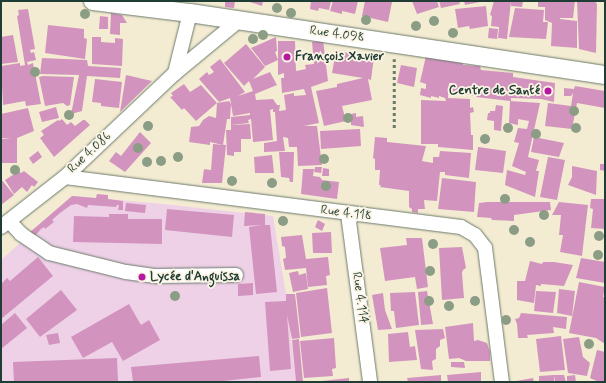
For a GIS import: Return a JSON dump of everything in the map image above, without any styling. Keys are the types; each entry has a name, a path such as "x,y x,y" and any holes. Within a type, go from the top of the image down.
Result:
{"main road":[{"name":"Rue 4.098","path":"93,1 190,13 605,75"}],"street":[{"path":"175,73 190,13"},
{"name":"Rue 4.086","path":"5,224 65,177 175,73 238,20"},
{"name":"Rue 4.118","path":"65,177 348,214 461,227 475,235 485,248 502,382"},
{"name":"Rue 4.114","path":"348,214 370,382"},
{"path":"5,224 49,253 126,272 156,276 236,275"}],"path":[{"path":"394,44 394,128"}],"shaded area":[{"name":"Lycée d'Anguissa","path":"73,196 273,216 286,294 296,382 1,382 1,260"}],"building":[{"path":"225,1 235,1 234,8 225,7"},
{"path":"247,1 263,1 262,6"},
{"path":"311,1 331,1 329,10 319,8 318,11 310,9"},
{"path":"333,1 358,1 355,14 342,11 342,14 330,11"},
{"path":"365,1 392,2 388,22 362,16"},
{"path":"412,1 437,1 439,7 417,14"},
{"path":"439,1 459,1 460,4 441,8"},
{"path":"464,1 480,1 480,2 465,5"},
{"path":"494,1 511,1 507,39 498,38 499,27 491,26 492,16 490,15"},
{"path":"511,1 523,1 522,7 511,6"},
{"path":"538,1 575,1 573,18 560,19 577,21 577,48 551,46 552,23 545,20 545,7 538,7"},
{"path":"577,1 595,1 597,4 596,53 579,49"},
{"path":"486,6 488,26 470,29 469,26 458,28 455,9"},
{"path":"515,8 544,10 543,22 548,22 546,39 509,37"},
{"path":"28,9 35,49 30,50 31,53 34,52 36,60 27,62 28,65 33,63 41,104 26,106 25,101 3,105 1,66 20,63 20,66 25,65 17,16 19,15 18,10"},
{"path":"111,13 122,15 127,23 120,23 120,35 110,34"},
{"path":"100,16 108,17 108,29 99,29"},
{"path":"48,25 84,29 84,38 87,39 85,59 45,53"},
{"path":"489,28 498,29 497,39 488,38"},
{"path":"13,35 18,62 1,64 1,37"},
{"path":"92,37 101,37 101,42 115,43 115,38 123,39 122,66 92,64"},
{"path":"276,37 277,51 275,52 278,60 265,66 251,48"},
{"path":"323,40 328,81 311,87 319,123 304,126 317,126 322,165 298,166 297,147 289,147 288,138 283,137 285,151 264,152 264,143 277,141 275,112 273,112 273,109 270,110 273,140 253,142 251,119 248,120 249,123 231,125 231,117 250,115 250,113 233,116 230,98 219,102 199,79 207,72 209,75 214,72 210,67 220,59 245,92 238,96 253,91 249,81 244,86 224,63 246,44 265,67 253,79 270,72 277,85 255,94 256,100 273,99 277,105 280,105 279,111 286,110 284,95 294,93 294,96 306,95 304,89 282,93 281,78 284,78 284,73 278,75 278,41 295,41 296,71 306,69 305,65 314,64 312,42"},
{"path":"336,51 374,57 371,80 368,79 372,100 342,106 346,121 324,126 316,91 337,87 337,84 363,78 332,73"},
{"path":"426,56 463,62 463,65 480,66 481,70 513,73 513,77 555,83 554,102 541,99 511,98 511,101 476,97 477,96 451,92 452,83 449,83 448,98 470,99 470,108 473,107 474,112 470,113 471,135 473,135 473,150 438,147 438,144 421,144 421,100 446,101 445,98 439,96 439,98 431,96 431,98 420,95 421,88 426,89 426,84 420,82"},
{"path":"42,58 87,60 88,66 121,68 120,78 87,76 82,111 71,114 79,75 40,74"},
{"path":"401,65 417,68 414,87 397,83"},
{"path":"126,75 152,81 120,112"},
{"path":"39,77 74,77 70,105 67,106 63,103 45,106"},
{"path":"95,79 122,82 119,108 101,106 101,103 92,102"},
{"path":"184,84 190,92 201,85 217,103 196,121 184,108 182,110 170,97 173,96 171,93"},
{"path":"575,86 605,91 605,108 577,103 572,129 545,126 548,103 571,106 573,93 571,96 564,96 564,88 574,89"},
{"path":"229,101 231,104 230,119 227,119 223,145 210,142 210,145 189,142 191,127 199,126 203,120 209,116 216,118 217,103"},
{"path":"510,101 540,103 528,157 539,160 536,171 539,171 535,197 505,185 507,170 525,175 526,172 512,166 519,143 514,142 518,128 527,129 529,121 518,119 518,125 509,123"},
{"path":"496,105 503,106 501,131 494,130 494,121 487,120 488,113 490,113 490,111 495,111"},
{"path":"56,107 59,118 42,122 39,112"},
{"path":"28,108 34,131 17,138 17,163 1,163 1,139 11,139 1,138 1,114"},
{"path":"356,113 356,117 363,116 364,127 351,125 351,114"},
{"path":"62,119 67,125 71,122 75,126 85,120 90,125 54,157 40,138 44,135 41,131"},
{"path":"250,124 251,139 241,139 241,152 234,152 234,156 227,155 226,130 231,130 231,125"},
{"path":"360,129 361,146 321,149 320,131"},
{"path":"140,132 151,143 125,172 109,161 116,152 121,156"},
{"path":"375,137 387,138 387,142 426,146 422,161 433,163 433,157 439,157 440,151 471,153 469,178 445,175 445,172 440,172 437,201 424,200 425,209 418,209 418,213 412,212 412,209 409,207 409,191 380,187 381,185 379,185 380,170 375,170 375,159 373,158"},
{"path":"534,137 564,143 559,157 531,152"},
{"path":"213,144 226,145 222,183 202,183 204,169 211,170"},
{"path":"478,147 506,151 503,173 475,170"},
{"path":"38,151 42,157 33,164 29,158"},
{"path":"279,152 294,152 293,182 290,182 289,178 281,177"},
{"path":"272,155 274,173 255,173 254,157"},
{"path":"548,157 565,160 557,200 540,197"},
{"path":"600,164 605,164 605,171 600,170"},
{"path":"572,166 597,171 596,195 568,185 572,177"},
{"path":"315,167 322,167 321,173 314,172"},
{"path":"323,168 329,169 329,176 322,176"},
{"path":"303,169 314,169 313,176 320,177 322,180 339,182 337,199 301,194"},
{"path":"19,171 21,173 24,171 38,182 34,187 32,185 27,192 22,187 14,194 5,180"},
{"path":"442,178 476,182 474,212 438,209"},
{"path":"1,179 14,195 1,205"},
{"path":"97,194 108,195 108,199 123,201 123,210 118,210 119,205 116,207 88,205 87,208 77,204 71,205 52,220 54,222 45,229 44,227 41,229 34,237 29,233 72,196 96,198"},
{"path":"591,199 605,199 605,229 591,228 593,209 590,208"},
{"path":"550,202 551,210 514,215 514,221 492,220 491,218 477,217 479,203"},
{"path":"559,202 588,205 582,256 560,252 563,235 559,235 561,215 552,215"},
{"path":"126,203 146,205 145,213 125,211"},
{"path":"167,209 234,215 232,237 165,230"},
{"path":"245,212 265,214 265,225 270,225 277,292 256,294 249,227 263,225 244,226"},
{"path":"109,214 128,214 128,219 162,219 162,244 73,242 74,216 109,217"},
{"path":"318,220 325,224 322,231 315,227"},
{"path":"331,232 332,253 313,253 312,233"},
{"path":"302,235 306,259 328,257 330,275 326,276 327,285 308,287 306,268 285,270 283,259 286,258 285,247 282,246 281,237"},
{"path":"406,238 422,238 428,287 417,289 415,277 385,281 380,248 407,245"},
{"path":"462,247 466,268 462,273 464,298 442,300 439,248"},
{"path":"38,257 53,276 1,319 1,284 7,278 10,281"},
{"path":"581,258 605,262 605,283 576,278"},
{"path":"530,261 542,264 543,262 554,262 573,265 564,286 536,285 534,303 517,300 517,281 525,281"},
{"path":"298,271 299,275 306,273 308,289 293,292 289,273"},
{"path":"579,282 605,287 603,297 605,297 605,344 596,338 569,333"},
{"path":"253,283 253,295 238,296 238,284"},
{"path":"327,288 332,333 301,337 296,293"},
{"path":"559,289 575,291 572,316 557,313"},
{"path":"61,290 77,310 40,337 26,319"},
{"path":"427,291 433,324 421,325 418,292"},
{"path":"536,291 556,292 553,313 534,311"},
{"path":"415,292 419,325 396,328 394,311 391,311 390,293"},
{"path":"383,293 385,310 392,329 378,330 372,295"},
{"path":"286,294 295,294 300,338 292,339 287,315 291,369 270,371 265,302 286,301"},
{"path":"129,304 141,325 149,320 160,340 123,361 112,342 83,358 71,337"},
{"path":"15,313 27,328 1,349 1,325"},
{"path":"521,313 567,317 566,329 553,327 554,333 527,335 528,338 518,338 515,319 519,318"},
{"path":"473,323 474,341 478,340 487,343 490,352 490,361 466,361 459,358 449,359 445,327"},
{"path":"443,329 445,338 440,340 440,346 436,349 436,359 432,361 433,370 421,369 415,330"},
{"path":"408,332 410,347 415,346 417,360 389,362 388,334"},
{"path":"58,333 60,343 49,345 46,335"},
{"path":"561,336 565,370 540,372 536,339"},
{"path":"579,337 583,357 590,363 587,376 568,373 563,339"},
{"path":"334,338 336,368 332,369 333,376 304,378 300,341"},
{"path":"299,339 303,382 296,382 292,340"},
{"path":"597,350 605,352 605,382 599,382 590,378"},
{"path":"259,356 261,377 214,382 133,382 131,367"},
{"path":"117,358 118,381 14,382 13,362"},
{"path":"451,362 464,362 465,368 451,367"},
{"path":"481,372 481,382 448,382 447,375"},
{"path":"441,375 441,382 408,382 407,378"},
{"path":"554,375 554,382 539,382 539,376"},
{"path":"554,375 564,375 566,382 555,382"},
{"path":"575,375 576,382 567,382 567,376"},
{"path":"349,378 349,382 322,382 322,381"},
{"path":"533,378 534,382 516,382 516,381"}],"place":[{"name":"François Xavier","path":"287,57"},
{"name":"Centre de Santé","path":"548,91"},
{"name":"Lycée d'Anguissa","path":"142,277"}]}
